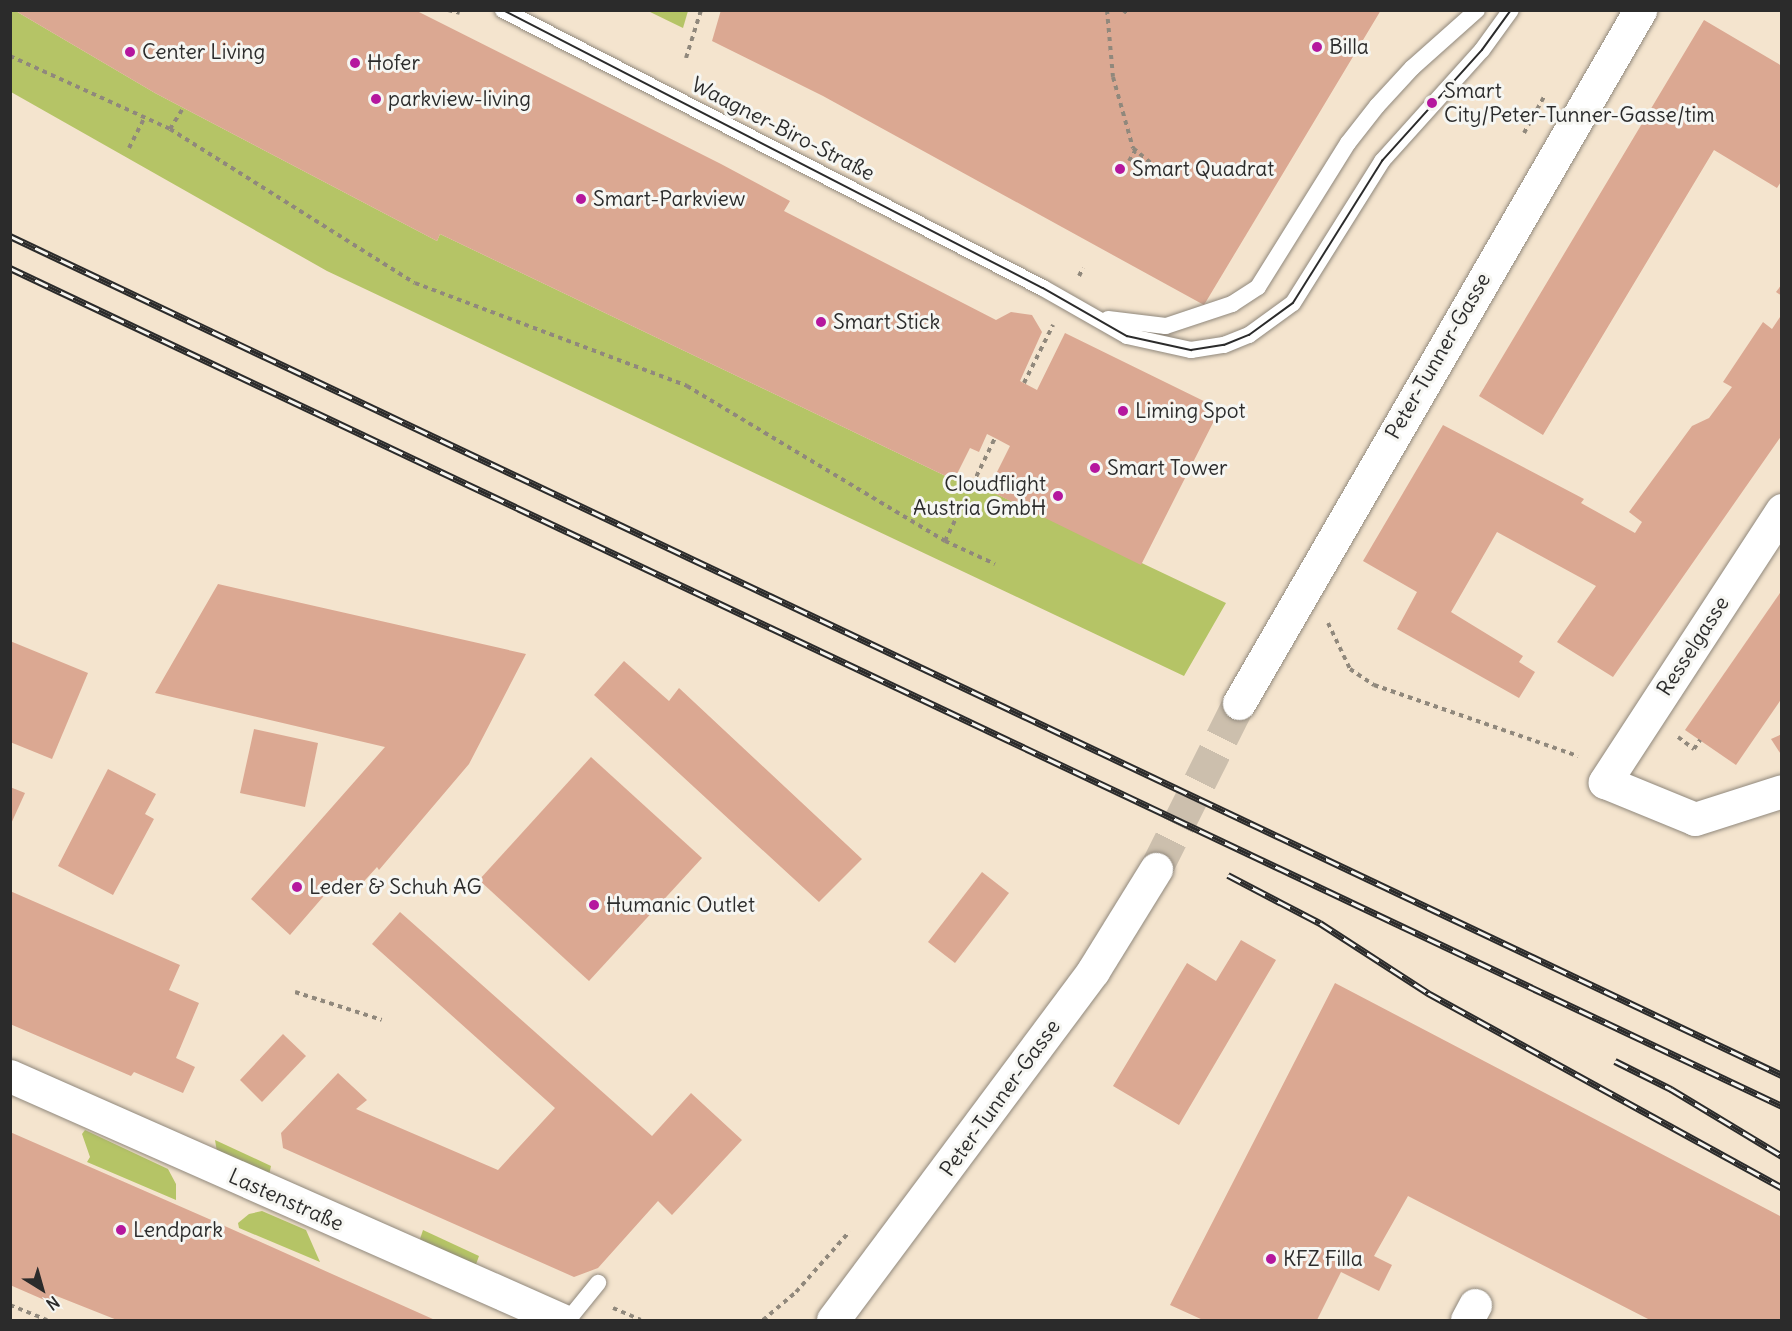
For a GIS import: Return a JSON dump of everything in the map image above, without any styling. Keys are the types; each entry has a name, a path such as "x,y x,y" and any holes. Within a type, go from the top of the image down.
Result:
{"main road":[{"name":"Peter-Tunner-Gasse","path":"1239,703 1640,10"},
{"name":"Resselgasse","path":"1609,775 1782,510"},
{"path":"1609,775 1695,819 1782,791"},
{"name":"Peter-Tunner-Gasse","path":"833,1320 1093,971 1156,869"},
{"name":"Lastenstraße","path":"10,1076 562,1320"}],"lane":[{"name":"Waagner-Biro-Straße","path":"503,10 1093,315"},
{"path":"1093,315 1127,324 1166,326 1232,304 1258,287 1348,143 1377,105 1412,68 1477,10"},
{"path":"1093,315 1127,336 1191,350 1224,345 1274,320 1307,283 1399,138 1482,50 1511,10"},
{"path":"568,1320 598,1283"}],"path":[{"path":"448,10 460,13"},
{"path":"686,58 701,10"},
{"path":"1107,10 1113,77 1135,151 1158,169"},
{"path":"1123,10 1128,14"},
{"path":"10,56 170,129 416,283 687,386 945,541 995,564"},
{"path":"170,129 184,107"},
{"path":"129,148 144,119"},
{"path":"1130,161 1135,151"},
{"path":"945,541 995,438"},
{"path":"1326,619 1350,669 1374,685 1609,775"},
{"path":"296,992 382,1020"},
{"path":"10,1305 46,1320"}],"green space":[{"path":"14,10 155,93 437,241 440,234 954,480 988,490 1226,603 1184,676 327,271 11,92 10,11"},
{"path":"688,10 683,28 648,11"},
{"path":"85,1130 168,1169 176,1184 176,1200 87,1162 90,1157 82,1134"},
{"path":"215,1140 271,1166 269,1175 217,1152"},
{"path":"262,1211 306,1230 320,1262 239,1228 238,1223 249,1214"},
{"path":"423,1230 479,1256 475,1267 419,1242"}],"building":[{"path":"14,10 415,10 721,164 790,201 784,211 996,320 1011,312 1032,315 1042,332 1020,381 1037,390 1065,333 1220,409 1141,565 988,490 1010,446 987,434 979,452 970,448 954,480 440,234 437,241 155,93"},
{"name":"Smart Quadrat","path":"721,10 1381,10 1204,305 823,96 712,41"},
{"path":"1704,20 1782,66 1782,180 1777,188 1714,150 1543,435 1479,396"},
{"path":"1782,284 1782,296 1776,292"},
{"path":"1782,314 1782,435 1613,677 1557,642 1596,586 1497,532 1451,612 1523,656 1519,662 1535,672 1519,698 1397,629 1417,592 1363,561 1443,425 1584,499 1581,503 1635,533 1642,522 1629,512 1692,426 1709,418 1732,387 1723,382 1763,322 1772,329"},
{"path":"218,584 526,654 469,764 379,870 377,867 357,889 342,875 290,935 251,899 385,747 155,693"},
{"path":"1782,590 1782,698 1736,765 1685,730"},
{"path":"10,641 88,673 52,759 10,742"},
{"path":"624,661 669,701 679,688 862,859 819,902 594,695"},
{"path":"254,729 318,743 305,807 240,793"},
{"path":"1782,734 1782,756 1771,739"},
{"path":"591,757 702,858 589,981 479,880"},
{"path":"108,769 156,794 145,814 154,819 113,895 58,866"},
{"path":"10,787 25,793 10,826"},
{"path":"982,872 1009,893 955,963 928,942"},
{"path":"10,891 180,965 169,990 199,1003 176,1058 195,1067 183,1093 134,1072 131,1076 10,1024"},
{"path":"400,912 652,1136 691,1093 742,1140 672,1215 658,1201 598,1268 574,1277 283,1148 281,1133 338,1073 367,1100 356,1109 498,1170 555,1108 372,944"},
{"path":"1241,940 1276,960 1179,1125 1113,1086 1187,963 1216,981"},
{"path":"1335,983 1782,1217 1782,1320 1650,1320 1408,1196 1374,1256 1392,1265 1379,1291 1341,1272 1317,1320 1203,1320 1170,1305"},
{"path":"283,1034 306,1056 262,1102 240,1080"},
{"name":"Lendpark","path":"10,1132 435,1320 117,1320 54,1295 49,1302 10,1285"}],"tunnel":[{"path":"1156,869 1239,703"}],"tram line":[{"path":"503,10 1043,288 1127,336 1191,350 1224,345 1249,335 1293,303 1382,161 1482,50 1511,10"}],"railway":[{"path":"10,236 1782,1075"},
{"path":"10,268 1782,1106"},
{"path":"1228,875 1320,923 1428,993 1782,1188"},
{"path":"1615,1061 1671,1089 1782,1156"}],"place":[{"name":"Billa","path":"1317,47"},
{"name":"Center Living","path":"130,52"},
{"name":"Hofer","path":"355,63"},
{"name":"parkview-living","path":"376,99"},
{"name":"Smart City/Peter-Tunner-Gasse/tim","path":"1432,103"},
{"name":"Smart Quadrat","path":"1120,169"},
{"name":"Smart-Parkview","path":"581,199"},
{"name":"Smart Stick","path":"821,322"},
{"name":"Liming Spot","path":"1123,411"},
{"name":"Smart Tower","path":"1095,468"},
{"name":"Cloudflight Austria GmbH","path":"1058,496"},
{"name":"Leder & Schuh AG","path":"297,887"},
{"name":"Humanic Outlet","path":"594,905"},
{"name":"Lendpark","path":"121,1230"},
{"name":"KFZ Filla","path":"1271,1259"}]}
